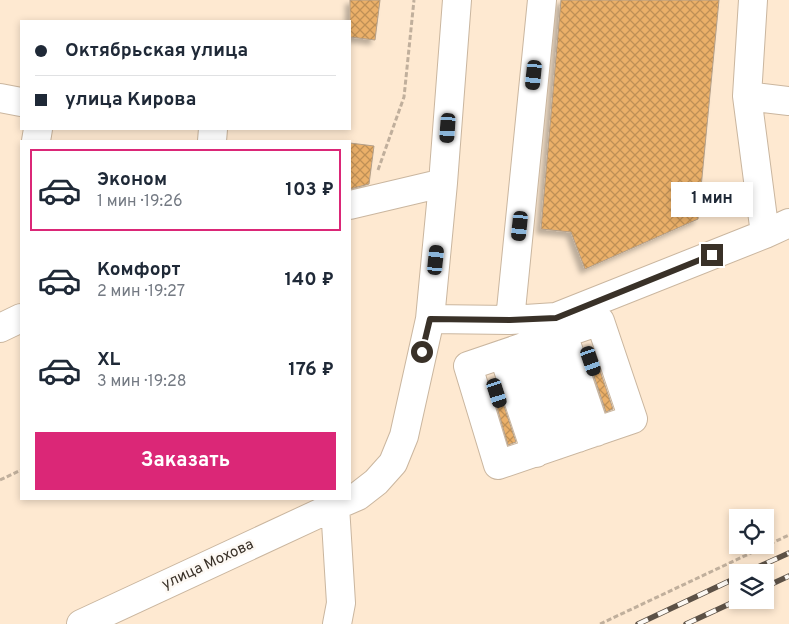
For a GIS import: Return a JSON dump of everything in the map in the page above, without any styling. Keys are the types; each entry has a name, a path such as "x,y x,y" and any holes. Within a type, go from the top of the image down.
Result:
{"street":[{"name":"улица Мохова","path":"351,498 358,496 376,482 393,463 404,436 430,319 457,0"},
{"path":"504,320 542,0"},
{"path":"753,0 747,96 764,234"},
{"path":"747,96 789,101"},
{"path":"0,98 20,102"},
{"path":"358,204 443,182"},
{"path":"536,341 789,223"},
{"path":"0,328 20,318"},
{"path":"430,319 504,320 536,341 566,442"},
{"path":"504,320 536,341 566,442"},
{"path":"600,321 633,419 498,465 468,366 536,341 600,321"},
{"path":"334,502 341,603 337,624"},
{"name":"улица Мохова","path":"99,620 334,502"}],"path":[{"path":"358,204 370,192 404,97 414,0"},
{"path":"0,480 20,470"},
{"path":"600,624 789,535"}],"building":[{"path":"350,0 380,0 375,40 351,37"},
{"path":"561,0 719,0 698,219 585,269 571,232 541,229"},
{"path":"351,143 374,146 369,184 351,189"},
{"path":"595,356 613,409 606,412 588,358"},
{"path":"498,388 516,442 508,445 492,390"}],"railway":[{"path":"765,564 789,553"},
{"path":"774,583 789,576"},
{"path":"638,624 729,581"},
{"path":"686,624 729,604"}],"route":[{"path":"422,352 430,319 510,320 556,318 712,255"}]}
